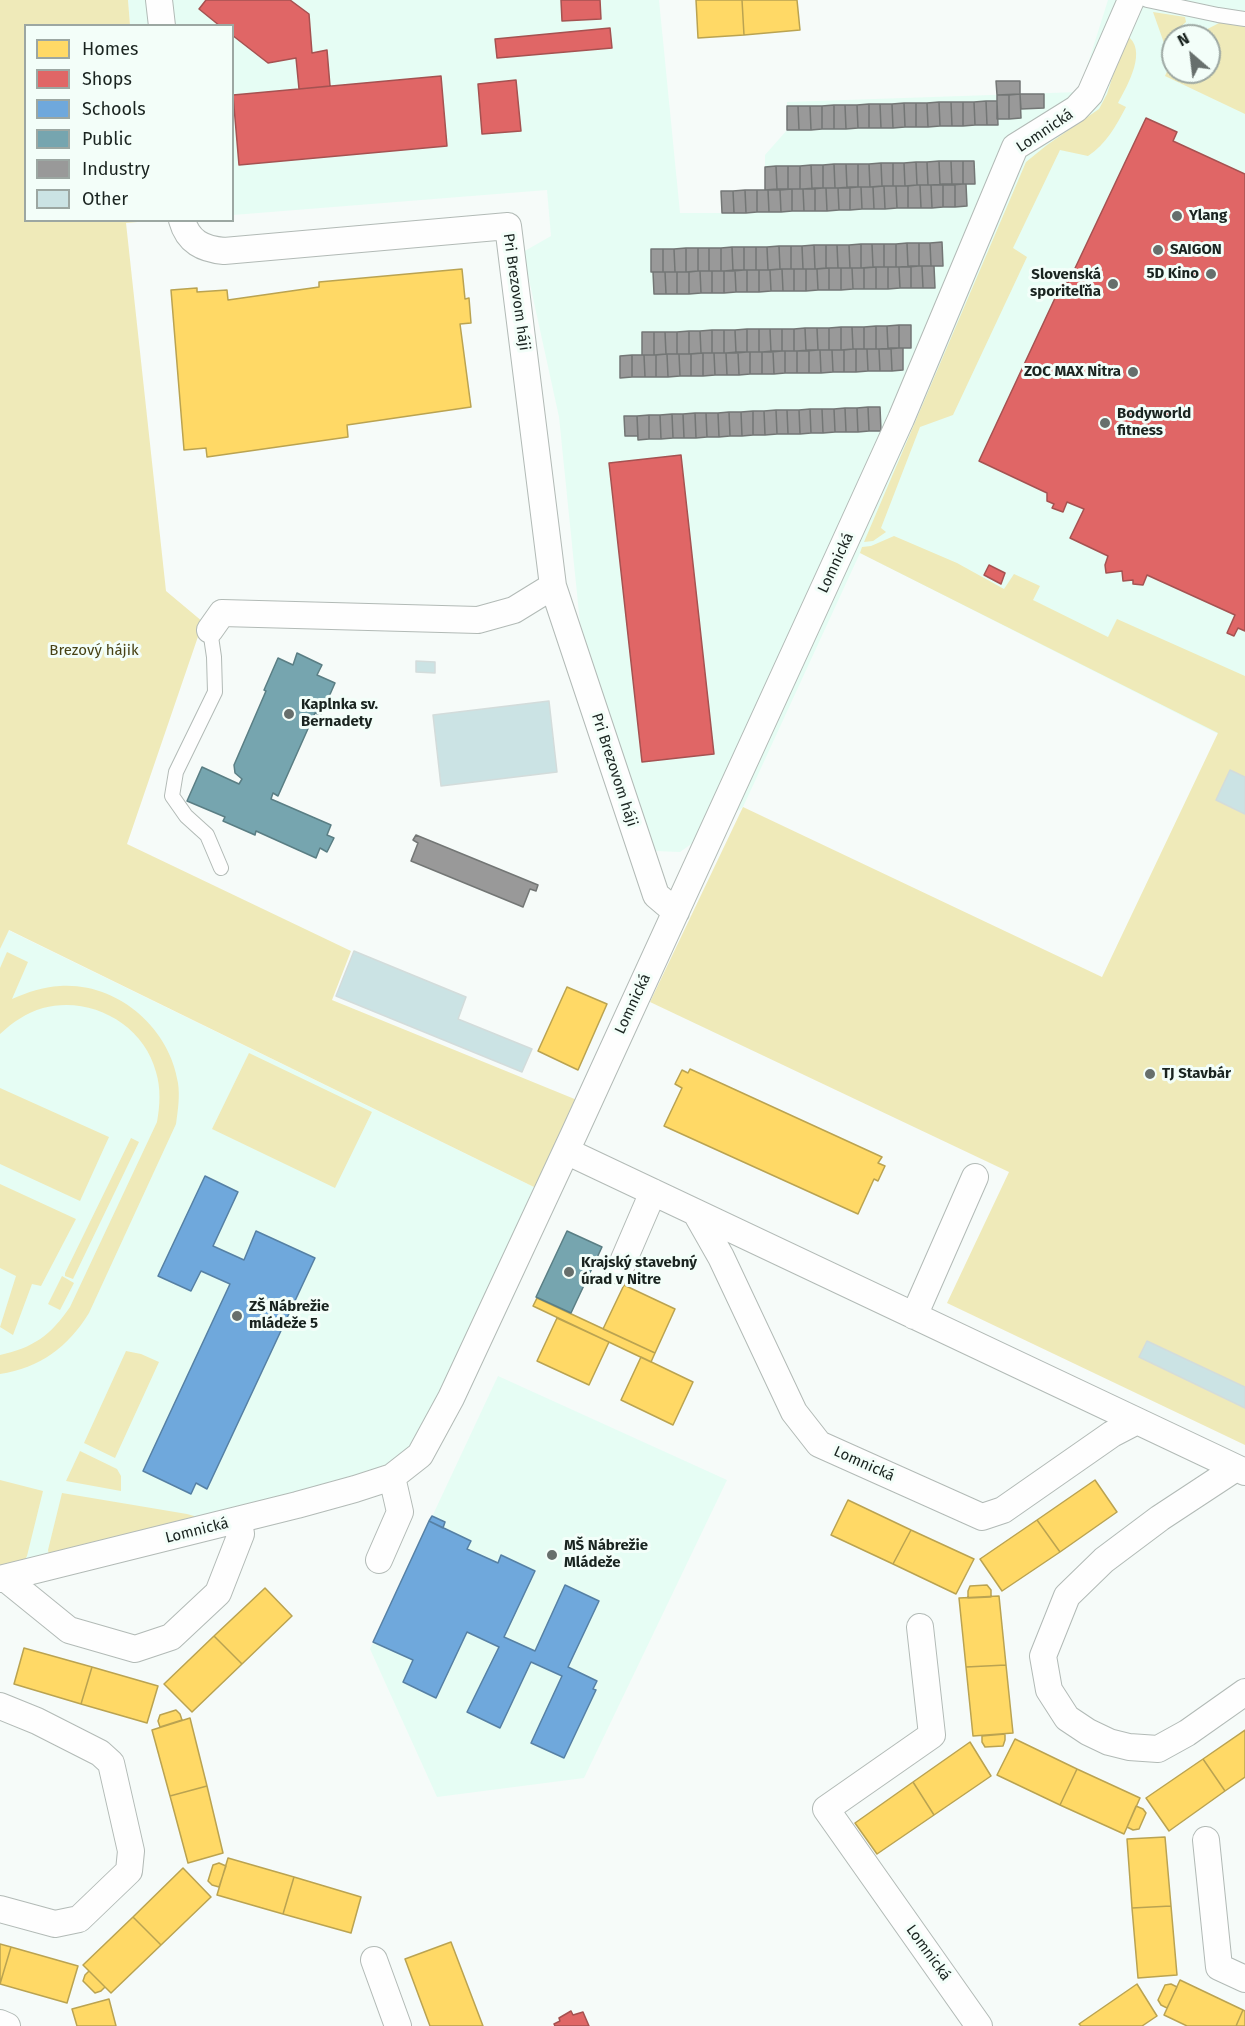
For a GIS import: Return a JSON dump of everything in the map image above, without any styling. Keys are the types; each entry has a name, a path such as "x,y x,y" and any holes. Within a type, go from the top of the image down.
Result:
{"street":[{"path":"159,0 162,24"},
{"name":"Lomnická","path":"2,1579 297,1505 392,1477 420,1455 451,1398 566,1151 901,419 1015,147 1076,109 1090,94 1131,0"},
{"name":"Pri Brezovom háji","path":"182,222 191,239 206,249 224,251 508,226 553,586 656,895 676,912"},
{"path":"210,630 222,613 478,620 514,610 553,586"},
{"path":"566,1151 1240,1470"},
{"path":"914,1316 975,1177"},
{"path":"619,1271 653,1192"},
{"name":"Lomnická","path":"696,1213 721,1257 794,1412 819,1444 982,1517 1003,1510 1112,1434 1137,1421"},
{"path":"1240,1470 1160,1518 1104,1560 1067,1596 1043,1656 1049,1690 1067,1718 1109,1742 1129,1747 1158,1749 1187,1733 1245,1692"},
{"path":"379,1560 400,1512 392,1477"},
{"path":"2,1579 69,1630 135,1649 171,1637 218,1593 241,1534 239,1520"},
{"name":"Lomnická","path":"920,1627 932,1735 826,1809 979,2026"},
{"path":"0,1706 37,1721 100,1753 111,1763 131,1851 129,1871 79,1919 55,1924 0,1909"},
{"path":"1206,1840 1219,1967 1245,1979"},
{"path":"374,1960 398,2026"},
{"path":"0,2023 7,2026"}],"lane":[{"path":"1147,0 1245,19"},
{"path":"210,630 214,657 215,692 176,772 172,796 186,816 207,835 221,868"}],"shaded area":[{"path":"128,0 659,0 680,213 722,213 721,191 765,190 765,155 787,130 787,102 1079,92 1108,0 1245,0 1245,677 1218,734 860,553 743,807 680,852 655,851 580,623 559,417 523,252 551,236 547,190 234,215 234,24 130,24"},
{"name":"ZŠ Nábrežie mládeže 5","path":"8,930 536,1188 414,1444 373,1476 0,1570 0,949"},
{"name":"MŠ Nábrežie Mládeže","path":"498,1376 727,1480 584,1778 437,1797 370,1649"}],"green space":[{"name":"Brezový hájik","path":"0,0 128,0 130,24 24,24 24,222 138,222 126,223 166,591 203,622 127,844 351,951 332,1000 577,1100 536,1188 9,930 0,949"},
{"path":"1153,12 1185,17 1184,24 1161,24 1161,35"},
{"path":"1221,22 1245,26 1245,114 1182,84 1221,84 1221,24 1217,24"},
{"path":"1126,35 1133,41 1136,58 1131,78 1118,103 1126,107 1105,140 1088,156 1060,150 1013,248 1027,257 953,415 920,427 881,528 886,532 873,541 864,542 1026,162 1099,109 1107,94"},
{"path":"894,536 957,563 1004,589 1014,574 1040,586 1033,600 1108,637 1117,619 1245,676 1245,1445 947,1303 1009,1172 650,1002 743,807 1102,977 1218,733 860,553 862,547 871,546"},
{"path":"7,952 28,962 12,999 48,987 81,987 120,1000 137,1012 164,1044 173,1063 179,1098 176,1124 89,1313 72,1336 52,1354 28,1367 0,1374 0,1355 40,1339 56,1325 70,1307 157,1122 160,1097 156,1072 150,1055 140,1040 113,1017 96,1010 61,1005 43,1008 20,1018 0,1034 0,968"},
{"path":"249,1053 372,1112 335,1188 212,1129"},
{"path":"0,1088 109,1137 80,1201 0,1164"},
{"path":"131,1138 139,1142 73,1279 65,1276 65,1273"},
{"path":"0,1184 76,1219 41,1286 32,1284 13,1335 0,1327 16,1276 0,1268"},
{"path":"62,1276 74,1283 60,1310 48,1304"},
{"path":"126,1351 141,1354 159,1362 115,1458 84,1443"},
{"path":"80,1451 117,1469 121,1476 121,1491 66,1481"},
{"path":"0,1480 43,1491 27,1556 23,1563 0,1570"},
{"path":"62,1493 187,1514 194,1516 196,1523 49,1555 48,1550"}],"building: Homes":[{"path":"696,0 742,0 744,35 698,38"},
{"path":"742,0 797,0 800,30 744,35"},
{"path":"462,269 465,299 469,298 471,323 460,324 471,407 347,425 348,437 207,457 206,448 184,450 171,290 197,288 197,292 227,290 228,300 319,287 319,282"},
{"path":"567,987 607,1004 578,1070 538,1051"},
{"path":"690,1069 882,1157 878,1163 885,1166 878,1181 874,1179 858,1214 664,1126 682,1088 675,1084 682,1070 688,1073"},
{"path":"624,1285 675,1309 655,1353 603,1329"},
{"path":"537,1298 655,1353 651,1362 533,1306"},
{"path":"557,1318 609,1342 589,1385 537,1361"},
{"path":"641,1357 693,1382 673,1425 621,1400"},
{"path":"1095,1480 1117,1512 1060,1552 1037,1520"},
{"path":"848,1500 911,1530 893,1564 831,1535"},
{"path":"1037,1520 1060,1552 1002,1591 980,1559"},
{"path":"911,1530 974,1559 956,1594 893,1564"},
{"path":"987,1585 991,1590 991,1597 968,1598 970,1586"},
{"path":"265,1588 292,1616 242,1664 214,1636"},
{"path":"999,1596 1006,1665 966,1667 959,1598"},
{"path":"214,1636 242,1664 192,1712 164,1684"},
{"path":"24,1648 92,1667 81,1704 14,1684"},
{"path":"1006,1665 1013,1733 973,1736 966,1667"},
{"path":"92,1667 158,1686 147,1723 81,1704"},
{"path":"176,1710 182,1720 160,1727 158,1721 160,1715"},
{"path":"190,1718 207,1786 170,1796 152,1730"},
{"path":"1245,1730 1245,1777 1225,1791 1203,1759"},
{"path":"1005,1734 1003,1746 985,1747 982,1742 982,1736"},
{"path":"1015,1739 1077,1769 1060,1805 997,1775"},
{"path":"970,1742 991,1776 934,1815 913,1782"},
{"path":"1203,1759 1225,1791 1169,1831 1146,1798"},
{"path":"1077,1769 1140,1798 1124,1834 1060,1805"},
{"path":"913,1782 934,1815 877,1854 855,1823"},
{"path":"207,1786 223,1853 188,1863 170,1796"},
{"path":"1136,1806 1146,1813 1139,1829 1133,1830 1127,1827"},
{"path":"1165,1837 1171,1906 1132,1908 1127,1839"},
{"path":"228,1858 294,1877 283,1914 217,1895"},
{"path":"219,1863 226,1866 219,1887 208,1881 213,1865"},
{"path":"183,1868 211,1897 161,1945 133,1917"},
{"path":"294,1877 361,1897 351,1933 283,1914"},
{"path":"1171,1906 1177,1975 1138,1978 1132,1908"},
{"path":"133,1917 161,1945 111,1993 83,1965"},
{"path":"451,1942 483,2026 430,2026 405,1959"},
{"path":"0,1944 11,1947 0,1984"},
{"path":"11,1947 78,1966 67,2003 0,1984"},
{"path":"89,1971 105,1987 101,1991 95,1993 83,1981"},
{"path":"1180,1980 1243,2010 1236,2026 1187,2026 1164,2015"},
{"path":"1137,1984 1157,2016 1142,2026 1081,2026 1079,2024"},
{"path":"1171,1984 1177,1987 1167,2008 1158,2000 1165,1985"},
{"path":"109,1999 116,2026 77,2026 72,2009"},
{"path":"1243,2010 1245,2011 1245,2026 1236,2026"}],"building: Shops":[{"path":"206,0 290,0 309,14 312,53 327,50 330,86 299,89 296,58 268,63 234,37 234,24 218,24 199,9"},
{"path":"561,0 600,0 601,19 562,21"},
{"path":"610,28 612,48 497,58 495,39"},
{"path":"441,76 447,146 239,165 234,95"},
{"path":"516,80 521,131 482,134 478,84"},
{"name":"ZOC MAX Nitra","path":"1146,118 1177,132 1173,141 1245,174 1245,631 1238,628 1234,636 1227,633 1235,615 1147,575 1143,585 1133,584 1133,580 1123,581 1122,571 1106,573 1105,565 1108,556 1070,538 1084,509 1067,502 1063,512 1052,508 1054,504 1047,501 1047,493 979,461 1063,281 1068,283"},
{"path":"681,455 714,754 642,762 609,463"},
{"path":"989,565 1005,573 1001,584 984,575"},
{"path":"571,2011 573,2015 583,2012 589,2026 555,2026 554,2024 560,2021 559,2018"}],"building: Schools":[{"path":"205,1176 238,1192 213,1246 244,1260 256,1231 315,1258 207,1489 196,1483 191,1494 143,1471 230,1284 201,1271 191,1291 158,1276"},
{"path":"432,1516 445,1522 443,1528 429,1521"},
{"path":"429,1521 471,1541 467,1549 498,1563 501,1555 535,1571 504,1637 535,1651 565,1585 599,1601 568,1667 597,1681 593,1689 596,1690 564,1758 531,1743 562,1676 531,1662 500,1728 467,1712 499,1647 467,1632 436,1698 403,1682 413,1660 373,1642"}],"building: Public":[{"path":"297,653 322,665 317,675 335,683 321,715 315,713 278,796 273,793 271,799 331,825 327,835 334,838 327,852 320,848 316,858 256,831 255,835 223,821 225,817 187,801 202,767 239,784 242,779 235,773 234,765 278,658 293,665"},
{"name":"Krajský stavebný úrad v Nitre","path":"567,1231 602,1247 571,1313 536,1297"}],"building: Industry":[{"path":"996,81 1020,81 1020,94 997,95"},
{"path":"1020,94 1044,94 1044,108 1021,109"},
{"path":"1020,94 1021,118 1009,119 1009,95"},
{"path":"997,95 1009,95 1009,119 997,119"},
{"path":"986,101 987,125 975,125 974,102"},
{"path":"986,101 997,101 998,125 987,125"},
{"path":"939,102 951,102 952,126 940,126"},
{"path":"939,102 940,126 928,127 927,103"},
{"path":"951,102 963,102 963,126 952,126"},
{"path":"963,102 974,102 975,125 963,126"},
{"path":"904,103 905,127 893,128 892,104"},
{"path":"904,103 916,103 916,127 905,127"},
{"path":"916,103 927,103 928,127 916,127"},
{"path":"869,104 869,128 858,128 857,105"},
{"path":"869,104 880,104 881,128 869,128"},
{"path":"880,104 892,104 893,128 881,128"},
{"path":"834,105 834,129 822,129 822,106"},
{"path":"834,105 845,105 846,129 834,129"},
{"path":"845,105 857,105 858,128 846,129"},
{"path":"787,106 798,106 799,130 787,130"},
{"path":"798,106 810,106 811,130 799,130"},
{"path":"810,106 822,106 822,129 811,130"},
{"path":"939,161 940,185 928,185 927,162"},
{"path":"939,161 951,161 952,185 940,185"},
{"path":"951,161 963,161 963,184 952,185"},
{"path":"963,161 974,161 975,184 963,184"},
{"path":"916,162 917,185 905,186 904,163"},
{"path":"916,162 927,162 928,185 917,185"},
{"path":"881,163 882,186 870,187 869,164"},
{"path":"881,163 893,163 893,186 882,186"},
{"path":"893,163 904,163 905,186 893,186"},
{"path":"834,164 846,164 847,188 835,188"},
{"path":"834,164 835,188 823,188 823,165"},
{"path":"846,164 858,164 858,187 847,188"},
{"path":"858,164 869,164 870,187 858,187"},
{"path":"811,165 812,189 800,189 800,166"},
{"path":"811,165 823,165 823,188 812,189"},
{"path":"776,166 788,166 788,189 777,189"},
{"path":"776,166 777,189 765,190 765,167"},
{"path":"788,166 800,166 800,189 788,189"},
{"path":"943,184 955,184 955,207 943,207"},
{"path":"943,184 943,207 932,208 931,185"},
{"path":"955,184 966,184 967,206 955,207"},
{"path":"920,185 921,208 908,208 908,186"},
{"path":"920,185 931,185 932,208 921,208"},
{"path":"884,186 885,209 874,209 873,187"},
{"path":"884,186 896,186 897,208 885,209"},
{"path":"896,186 908,186 908,208 897,208"},
{"path":"850,187 861,187 862,209 850,210"},
{"path":"850,187 850,210 839,210 838,188"},
{"path":"861,187 873,187 874,209 862,209"},
{"path":"815,188 826,188 827,211 815,211"},
{"path":"815,188 815,211 804,211 803,189"},
{"path":"826,188 838,188 839,210 827,211"},
{"path":"792,189 803,189 804,211 792,211"},
{"path":"792,189 792,211 781,212 780,190"},
{"path":"745,190 746,213 734,213 733,191"},
{"path":"745,190 757,190 757,212 746,213"},
{"path":"757,190 768,190 769,212 757,212"},
{"path":"768,190 780,190 781,212 769,212"},
{"path":"721,191 733,191 734,213 722,213"},
{"path":"942,242 943,266 931,266 930,243"},
{"path":"907,243 908,267 896,267 896,244"},
{"path":"907,243 919,243 919,266 908,267"},
{"path":"919,243 930,243 931,266 919,266"},
{"path":"861,244 872,244 873,267 861,268"},
{"path":"861,244 861,268 850,268 849,245"},
{"path":"872,244 884,244 884,267 873,267"},
{"path":"884,244 896,244 896,267 884,267"},
{"path":"814,245 826,245 826,268 815,269"},
{"path":"814,245 815,269 803,269 802,246"},
{"path":"826,245 837,245 838,268 826,268"},
{"path":"837,245 849,245 850,268 838,268"},
{"path":"779,246 791,246 791,269 780,269"},
{"path":"779,246 780,269 768,270 767,247"},
{"path":"791,246 802,246 803,269 791,269"},
{"path":"732,247 733,271 721,271 721,248"},
{"path":"732,247 744,247 744,270 733,271"},
{"path":"744,247 756,247 756,270 744,270"},
{"path":"756,247 767,247 768,270 756,270"},
{"path":"686,248 698,248 698,271 686,272"},
{"path":"686,248 686,272 675,272 674,249"},
{"path":"698,248 709,248 709,271 698,271"},
{"path":"709,248 721,248 721,271 709,271"},
{"path":"651,249 663,249 663,272 651,272"},
{"path":"663,249 674,249 675,272 663,272"},
{"path":"911,266 922,266 923,288 911,288"},
{"path":"911,266 911,288 900,288 899,267"},
{"path":"922,266 934,266 935,288 923,288"},
{"path":"876,267 888,267 888,289 876,289"},
{"path":"876,267 876,289 864,289 864,268"},
{"path":"888,267 899,267 900,288 888,289"},
{"path":"829,268 829,290 818,290 817,269"},
{"path":"829,268 841,268 841,290 829,290"},
{"path":"841,268 852,268 853,289 841,290"},
{"path":"852,268 864,268 864,289 853,289"},
{"path":"782,269 783,291 771,291 770,270"},
{"path":"782,269 794,269 794,291 783,291"},
{"path":"794,269 806,269 806,291 794,291"},
{"path":"806,269 817,269 818,290 806,291"},
{"path":"735,270 736,292 724,293 724,271"},
{"path":"735,270 747,270 747,292 736,292"},
{"path":"747,270 759,270 759,292 747,292"},
{"path":"759,270 770,270 771,291 759,292"},
{"path":"700,271 701,293 689,294 689,272"},
{"path":"700,271 712,271 712,293 701,293"},
{"path":"712,271 724,271 724,293 712,293"},
{"path":"653,272 665,272 666,294 654,294"},
{"path":"665,272 677,272 677,294 666,294"},
{"path":"677,272 689,272 689,294 677,294"},
{"path":"899,325 911,325 911,348 899,348"},
{"path":"899,325 899,348 888,349 887,326"},
{"path":"876,326 887,326 888,349 876,349"},
{"path":"876,326 876,349 864,349 864,327"},
{"path":"841,327 852,327 853,349 841,350"},
{"path":"841,327 841,350 829,350 829,328"},
{"path":"852,327 864,327 864,349 853,349"},
{"path":"805,328 817,328 818,350 806,351"},
{"path":"805,328 806,351 794,351 794,329"},
{"path":"817,328 829,328 829,350 818,350"},
{"path":"747,329 759,329 759,352 747,352"},
{"path":"747,329 747,352 736,353 735,330"},
{"path":"759,329 770,329 771,352 759,352"},
{"path":"770,329 782,329 782,351 771,352"},
{"path":"782,329 794,329 794,351 782,351"},
{"path":"712,330 712,353 701,353 700,331"},
{"path":"712,330 724,330 724,353 712,353"},
{"path":"724,330 735,330 736,353 724,353"},
{"path":"689,331 700,331 701,353 689,354"},
{"path":"689,331 689,354 677,354 677,332"},
{"path":"642,332 654,332 654,355 642,355"},
{"path":"654,332 665,332 666,354 654,355"},
{"path":"665,332 677,332 677,354 666,354"},
{"path":"891,348 892,371 880,371 879,349"},
{"path":"891,348 903,348 903,370 892,371"},
{"path":"856,349 856,372 844,372 844,350"},
{"path":"856,349 867,349 868,371 856,372"},
{"path":"867,349 879,349 880,371 868,371"},
{"path":"809,350 820,350 821,373 809,373"},
{"path":"809,350 809,373 797,373 797,351"},
{"path":"820,350 832,350 833,372 821,373"},
{"path":"832,350 844,350 844,372 833,372"},
{"path":"773,351 774,374 762,374 762,352"},
{"path":"773,351 785,351 785,373 774,374"},
{"path":"785,351 797,351 797,373 785,373"},
{"path":"738,352 750,352 750,374 739,375"},
{"path":"738,352 739,375 727,375 726,353"},
{"path":"750,352 762,352 762,374 750,374"},
{"path":"703,353 703,376 691,376 691,354"},
{"path":"703,353 714,353 715,375 703,376"},
{"path":"714,353 726,353 727,375 715,375"},
{"path":"667,354 668,377 656,377 656,355"},
{"path":"667,354 679,354 680,376 668,377"},
{"path":"679,354 691,354 691,376 680,376"},
{"path":"632,355 632,377 620,378 620,356"},
{"path":"632,355 644,355 645,377 632,377"},
{"path":"644,355 656,355 656,377 645,377"},
{"path":"868,407 869,431 858,432 857,408"},
{"path":"868,407 880,407 881,431 869,431"},
{"path":"845,408 846,432 835,432 834,409"},
{"path":"845,408 857,408 858,432 846,432"},
{"path":"810,409 811,433 800,434 799,410"},
{"path":"810,409 822,409 823,433 811,433"},
{"path":"822,409 834,409 835,432 823,433"},
{"path":"776,410 777,434 765,435 764,411"},
{"path":"776,410 787,410 788,434 777,434"},
{"path":"787,410 799,410 800,434 788,434"},
{"path":"753,411 753,435 742,436 741,412"},
{"path":"753,411 764,411 765,435 753,435"},
{"path":"729,412 730,436 719,437 718,413"},
{"path":"729,412 741,412 742,436 730,436"},
{"path":"695,413 706,413 707,437 696,438"},
{"path":"695,413 696,438 684,438 683,414"},
{"path":"706,413 718,413 719,437 707,437"},
{"path":"672,414 683,414 684,438 673,438"},
{"path":"672,414 673,438 661,439 660,415"},
{"path":"649,415 660,415 661,439 649,439"},
{"path":"649,415 649,439 638,440 637,416"},
{"path":"624,416 637,416 638,436 625,436"},
{"path":"416,835 538,885 536,891 530,889 523,907 411,861 418,843 413,840"}],"building: Other":[{"path":"416,661 435,662 435,673 416,672"},
{"path":"549,701 557,772 441,786 433,715"},
{"path":"1230,770 1245,777 1245,814 1216,800"},
{"path":"354,951 466,997 458,1019 532,1049 522,1072 336,996"},
{"path":"1147,1341 1245,1387 1245,1408 1139,1357"}],"place":[{"name":"Ylang","path":"1177,216"},
{"name":"SAIGON","path":"1158,250"},
{"name":"5D Kino","path":"1211,274"},
{"name":"Slovenská sporiteľňa","path":"1113,284"},
{"name":"ZOC MAX Nitra","path":"1133,372"},
{"name":"Bodyworld fitness","path":"1105,423"},
{"name":"Kaplnka sv. Bernadety","path":"289,714"},
{"name":"TJ Stavbár","path":"1150,1074"},
{"name":"Krajský stavebný úrad v Nitre","path":"569,1272"},
{"name":"ZŠ Nábrežie mládeže 5","path":"237,1316"},
{"name":"MŠ Nábrežie Mládeže","path":"552,1555"}]}
